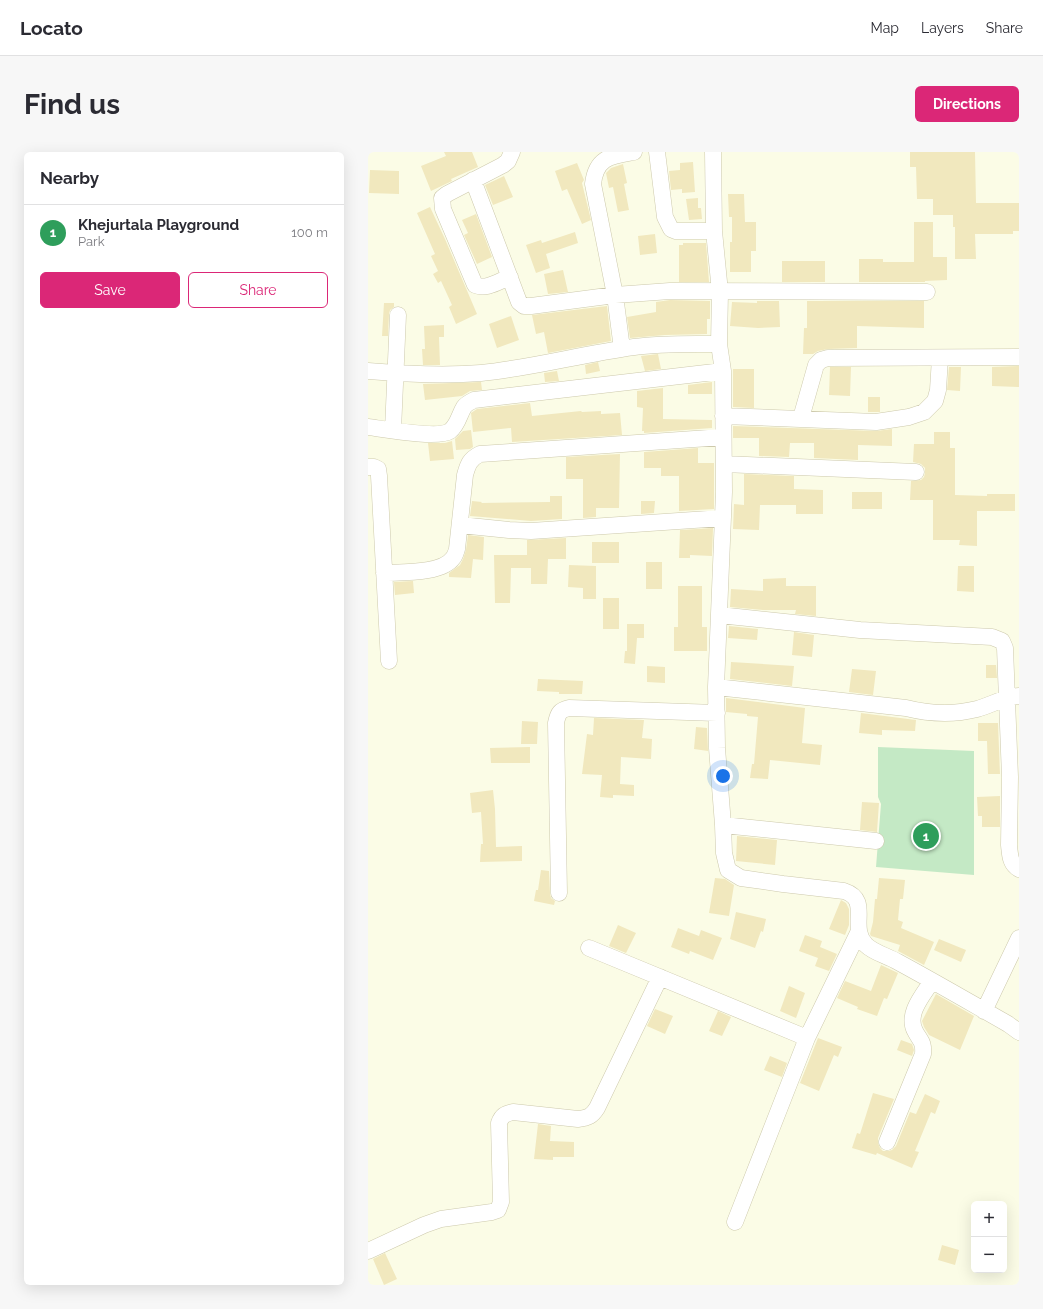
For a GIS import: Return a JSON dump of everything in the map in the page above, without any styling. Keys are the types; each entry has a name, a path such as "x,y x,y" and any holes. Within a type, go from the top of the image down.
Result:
{"street":[{"path":"510,277 487,286 481,287 475,285 443,209 442,198 503,165 508,161 512,152"},
{"path":"622,349 615,295 593,184 597,167 606,158 634,152"},
{"path":"657,152 665,217 671,229 676,231 714,231"},
{"path":"713,152 714,231 720,292 719,344 723,371 724,464 716,713 724,853 728,870 741,878 852,893 858,899 859,931 861,940 868,947 984,1010 1019,1032"},
{"path":"473,180 519,302 524,306 615,295 670,291 927,292"},
{"path":"393,430 398,315"},
{"path":"368,371 446,374 479,373 622,349 663,344 719,344"},
{"path":"802,418 816,365 822,360 828,358 1019,357"},
{"path":"723,416 885,421 909,417 924,412 935,401 938,390 940,358"},
{"path":"368,427 427,434 441,434 449,432 455,425 465,406 474,400 723,371"},
{"path":"384,573 433,569 443,566 453,559 457,549 465,475 468,464 473,458 480,454 723,437"},
{"path":"724,464 916,472"},
{"path":"368,467 378,469 379,476 389,661"},
{"path":"460,525 510,530 531,530 723,518"},
{"path":"719,615 860,630 992,637 1002,641 1005,648 1013,697 1009,845 1014,866 1019,869"},
{"path":"716,687 906,708 926,713 943,714 978,709 1013,697"},
{"path":"559,893 556,723 558,714 562,709 716,713"},
{"path":"723,825 876,841"},
{"path":"735,1222 807,1038 859,931"},
{"path":"984,1010 1019,938"},
{"path":"589,948 807,1038"},
{"path":"368,1251 424,1225 441,1219 498,1210 501,1202 499,1123 501,1117 513,1112 578,1119 592,1116 660,977"},
{"path":"887,1142 923,1054 924,1045 913,1026 914,1013 932,981"}],"green space":[{"path":"878,747 974,751 974,875 876,867 881,804 878,797"}],"building":[{"path":"444,152 472,152 478,167 451,179 452,181 431,191 421,166 446,156"},
{"path":"910,152 975,152 976,203 1019,203 1019,231 1013,231 1013,234 975,234 976,259 955,259 955,227 953,227 953,215 933,215 933,199 917,199 916,167 910,167"},
{"path":"693,162 695,192 682,193 682,189 671,190 669,171 680,170 680,163"},
{"path":"577,163 584,180 582,183 591,220 582,224 567,189 562,191 555,171"},
{"path":"623,164 627,183 624,184 629,210 618,212 613,187 609,188 606,173 611,168"},
{"path":"370,170 399,171 399,194 369,193"},
{"path":"504,176 513,197 493,205 485,185"},
{"path":"728,194 744,194 745,222 756,222 756,251 751,251 751,272 730,272 732,217 729,217"},
{"path":"698,198 698,208 701,208 702,219 689,220 686,199"},
{"path":"430,207 477,314 456,324 449,307 452,305 441,281 438,283 433,274 438,271 431,256 435,254 417,213"},
{"path":"476,214 492,257 477,264 464,235 468,233 462,220"},
{"path":"914,222 933,222 933,257 947,257 947,280 925,282 859,282 859,259 883,259 883,262 914,262"},
{"path":"575,232 578,243 546,254 550,268 536,273 526,245 541,240 542,243"},
{"path":"655,234 657,253 640,255 638,236"},
{"path":"683,243 706,243 709,282 679,282 679,245 683,245"},
{"path":"782,261 825,261 825,282 782,282"},
{"path":"563,270 568,292 548,294 544,274"},
{"path":"670,300 710,301 710,319 707,319 707,334 630,338 627,317 656,312 656,302"},
{"path":"757,301 779,301 780,327 758,328 730,326 732,302 757,303"},
{"path":"807,301 924,301 924,328 857,326 857,348 828,349 818,351 813,354 803,354 804,328 807,328"},
{"path":"384,303 394,303 394,307 390,310 389,314 388,336 382,336"},
{"path":"607,306 611,341 548,353 544,332 536,334 532,315"},
{"path":"511,316 519,340 497,348 489,324"},
{"path":"444,325 444,337 439,337 440,365 423,365 422,349 425,349 424,326"},
{"path":"658,354 661,369 645,371 641,356"},
{"path":"598,362 600,371 586,374 585,365"},
{"path":"1019,366 1019,387 992,386 992,367"},
{"path":"830,367 851,367 850,396 829,395"},
{"path":"949,367 961,367 960,391 947,390"},
{"path":"733,369 754,369 754,408 733,407"},
{"path":"557,371 559,381 545,382 544,373"},
{"path":"481,382 482,390 470,391 462,396 425,400 423,384"},
{"path":"712,382 712,394 688,394 688,385"},
{"path":"663,388 663,419 712,420 712,428 644,433 644,431 642,431 643,408 637,407 637,391"},
{"path":"868,397 880,397 880,412 868,412"},
{"path":"530,403 532,416 581,411 601,411 601,414 620,413 622,435 512,442 511,428 473,432 471,413 477,409"},
{"path":"733,426 876,431 892,429 892,446 858,445 858,460 814,458 814,443 790,443 789,457 759,456 759,438 733,438"},
{"path":"471,430 473,447 470,449 456,450 455,439 463,431"},
{"path":"934,432 950,432 950,448 955,448 955,495 987,496 987,494 1015,494 1015,511 977,511 977,546 959,545 960,540 933,540 933,500 910,500 911,481 921,480 925,473 925,468 921,464 913,462 914,444 934,444"},
{"path":"452,441 454,459 430,461 428,443 445,443"},
{"path":"698,448 698,463 714,463 714,509 679,511 679,476 661,476 661,468 644,468 644,452"},
{"path":"620,454 619,508 596,508 596,517 583,518 583,479 566,479 566,457"},
{"path":"744,474 794,476 794,489 823,490 823,514 796,514 796,505 760,505 759,530 733,529 734,504 744,505"},
{"path":"852,492 882,492 882,509 852,509"},
{"path":"550,496 562,496 562,519 531,521 470,516 472,501 482,502 481,503 550,502"},
{"path":"641,501 655,501 654,513 641,514"},
{"path":"713,528 712,556 690,555 690,558 679,558 680,530"},
{"path":"468,535 484,537 483,560 473,559 471,578 449,577 449,573 460,565 463,559"},
{"path":"566,538 566,559 548,559 547,584 531,584 531,568 511,568 510,603 495,603 494,555 527,555 527,540"},
{"path":"592,542 619,542 619,563 592,563"},
{"path":"646,562 662,562 662,589 646,589"},
{"path":"569,565 596,566 596,599 583,599 583,588 568,587"},
{"path":"958,566 974,566 974,592 957,591"},
{"path":"786,578 786,586 816,586 816,616 795,614 796,610 763,610 730,607 731,589 763,591 763,579"},
{"path":"413,581 414,593 395,595 394,582"},
{"path":"678,586 702,586 702,627 707,627 707,651 674,651 674,627 678,627"},
{"path":"603,598 619,598 619,629 603,629"},
{"path":"627,624 644,624 644,638 637,638 635,664 624,663 625,651 627,651"},
{"path":"729,626 758,629 757,640 728,638"},
{"path":"794,632 814,635 812,657 792,655"},
{"path":"731,662 794,666 792,686 730,679"},
{"path":"986,665 996,665 997,678 986,678"},
{"path":"647,666 665,667 665,683 647,682"},
{"path":"852,669 876,671 873,695 849,692"},
{"path":"538,679 583,681 582,694 559,694 559,692 537,691"},
{"path":"726,698 805,708 802,743 822,745 820,765 770,760 768,779 750,778 752,764 754,764 758,717 747,716 747,714 726,712"},
{"path":"861,713 916,720 915,731 882,730 882,735 859,733"},
{"path":"594,718 644,720 642,738 652,739 651,759 621,757 620,784 634,785 634,796 613,795 613,798 600,797 602,775 582,774 587,734 593,735"},
{"path":"522,721 538,722 537,744 521,744"},
{"path":"978,723 998,723 1000,774 988,774 987,741 978,741"},
{"path":"696,727 707,728 708,751 694,749"},
{"path":"530,747 530,763 491,763 490,748"},
{"path":"493,790 496,847 522,846 522,861 480,862 481,844 483,844 481,812 472,813 470,793"},
{"path":"1000,796 1000,827 982,827 982,816 978,816 977,797"},
{"path":"862,802 879,803 877,832 860,830"},
{"path":"737,836 777,840 775,865 736,861"},
{"path":"541,870 549,871 550,893 551,898 555,901 554,905 534,901 536,890 538,890"},
{"path":"715,878 725,879 734,885 729,916 709,913"},
{"path":"879,878 905,880 903,899 900,899 898,920 903,922 901,928 934,942 924,965 898,951 900,945 871,936 870,934 873,922 875,899 877,899"},
{"path":"841,900 846,903 849,909 849,925 845,935 829,929"},
{"path":"736,912 766,919 763,932 761,931 755,948 730,939"},
{"path":"618,925 636,933 626,953 609,946"},
{"path":"678,928 699,936 701,930 722,938 713,960 690,951 689,954 671,947"},
{"path":"805,935 822,941 820,947 837,954 829,971 815,966 818,958 799,951"},
{"path":"939,939 966,950 961,962 934,950"},
{"path":"881,965 898,973 887,999 884,998 877,1016 857,1009 858,1007 837,998 845,981 871,991"},
{"path":"789,986 805,993 796,1018 780,1011"},
{"path":"936,994 974,1016 960,1050 929,1035 924,1027 922,1021"},
{"path":"655,1009 673,1016 665,1034 647,1026"},
{"path":"718,1011 731,1017 722,1036 709,1031"},
{"path":"818,1038 842,1047 838,1057 834,1055 819,1091 800,1083"},
{"path":"901,1040 912,1044 914,1050 912,1056 897,1050"},
{"path":"770,1056 787,1063 782,1077 764,1070"},
{"path":"873,1093 894,1099 878,1138 878,1143 883,1151 892,1150 896,1146 910,1112 916,1114 925,1094 940,1101 935,1114 931,1112 915,1151 919,1152 912,1168 877,1153 876,1155 852,1148 857,1133 860,1134"},
{"path":"538,1124 551,1126 550,1141 574,1142 574,1157 553,1157 553,1160 534,1159"},
{"path":"942,1245 959,1250 955,1265 938,1260"},
{"path":"385,1253 397,1279 384,1285 373,1259"}],"place":[{"name":"Khejurtala Playground","path":"926,836"}]}
